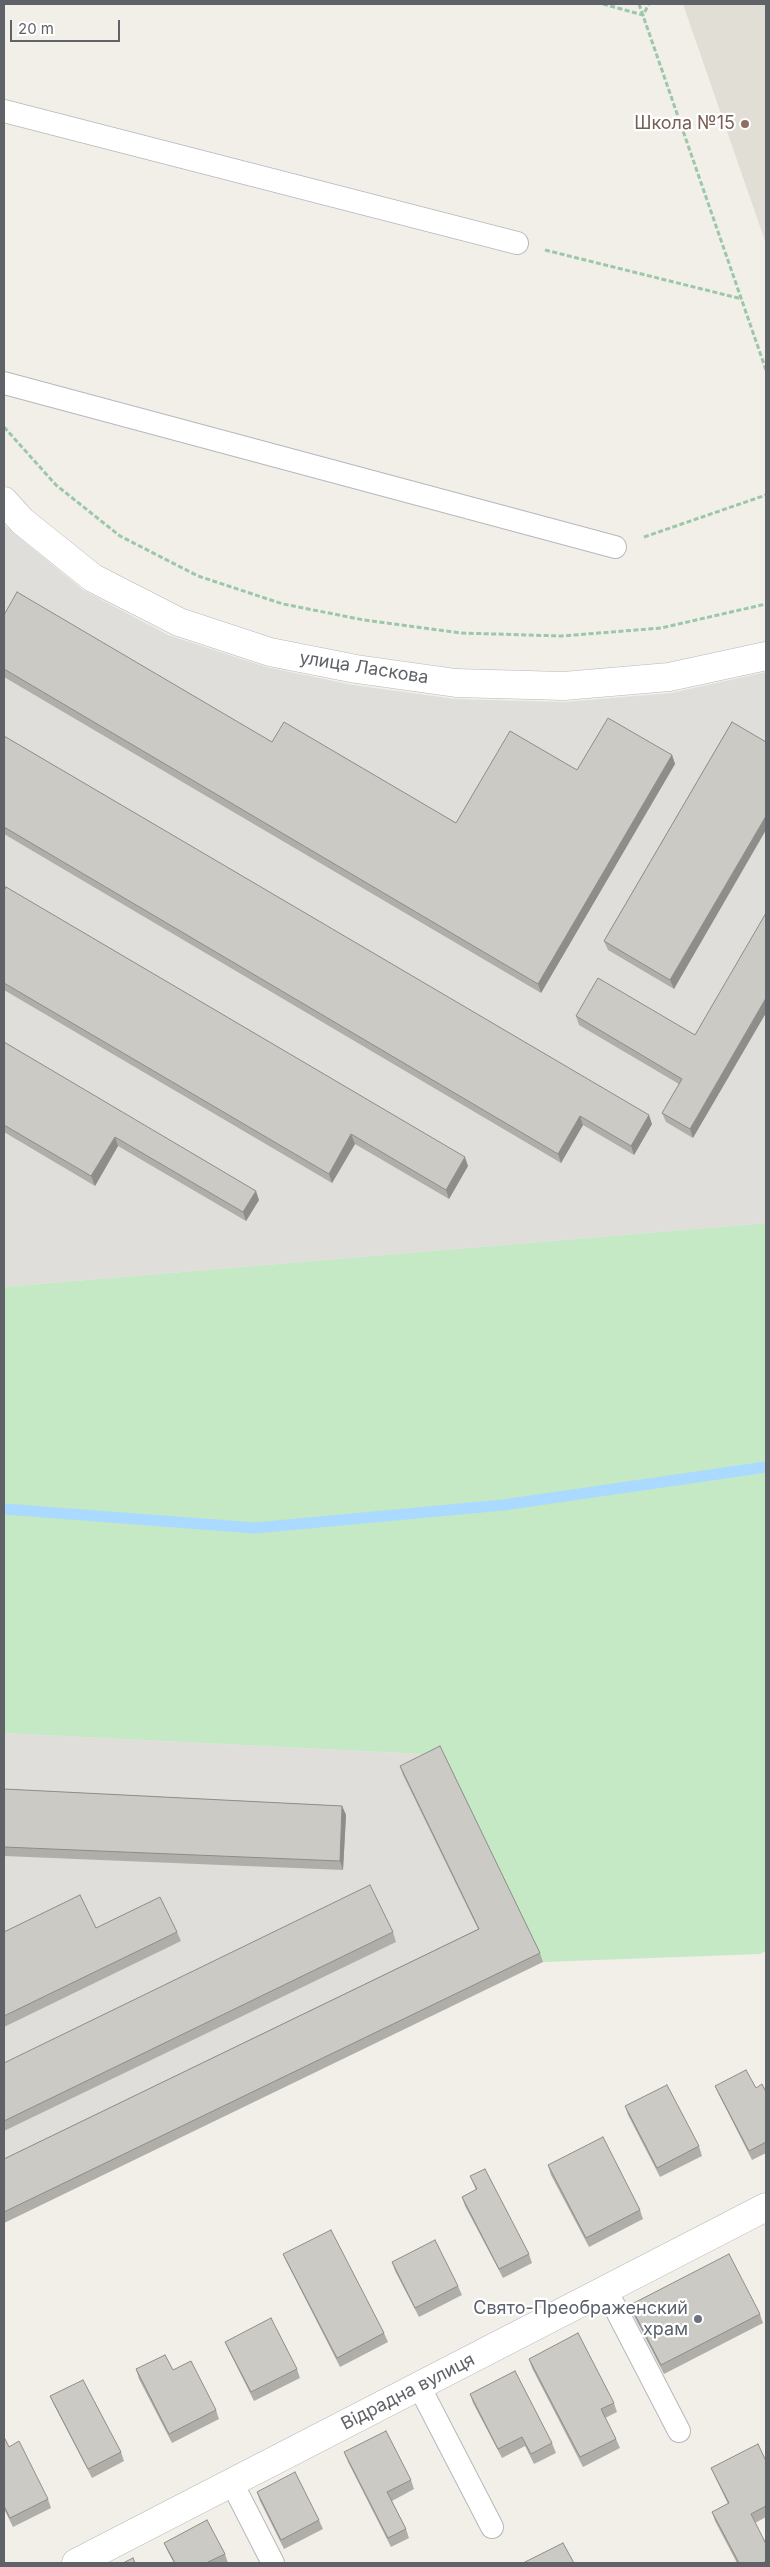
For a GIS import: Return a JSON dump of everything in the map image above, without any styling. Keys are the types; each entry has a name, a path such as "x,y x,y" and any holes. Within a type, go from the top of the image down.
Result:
{"street":[{"name":"улица Ласкова","path":"4,501 22,521 93,578 179,622 270,652 356,669 456,683 564,686 669,677 766,656"},
{"name":"Відрадна вулиця","path":"76,2563 766,2207"}],"lane":[{"path":"4,111 517,243"},
{"path":"4,383 615,547"},
{"path":"606,2290 679,2431"},
{"path":"419,2386 492,2527"},
{"path":"232,2483 273,2563"}],"path":[{"path":"603,4 643,15"},
{"path":"640,4 766,370"},
{"path":"643,15 649,4"},
{"path":"517,243 742,299"},
{"path":"4,427 56,485 120,536 198,576 282,604 364,620 461,633 562,636 662,628 766,604"},
{"path":"615,547 766,495"}],"shaded area":[{"name":"Школа №15","path":"683,4 766,4 766,244"},
{"path":"4,525 83,590 168,635 266,667 353,685 455,699 564,702 671,693 766,672 766,1223 4,1287"},
{"path":"4,1733 443,1755 543,1962 4,2223"}],"green space":[{"path":"766,1223 766,1951 760,1954 543,1962 443,1755 4,1733 4,1287"}],"building":[{"path":"17,592 272,742 284,722 456,823 510,731 577,770 608,718 672,755 538,984 4,669 4,615"},
{"path":"732,722 766,742 766,816 670,980 604,941"},
{"path":"4,736 649,1115 631,1146 580,1116 558,1154 4,827"},
{"path":"6,887 465,1157 446,1190 351,1134 329,1174 4,983 4,891"},
{"path":"766,913 766,998 690,1129 662,1113 682,1079 576,1016 598,978 695,1035"},
{"path":"4,1042 256,1191 243,1212 115,1137 91,1176 4,1125"},
{"path":"440,1746 540,1953 4,2212 4,2159 479,1929 400,1766"},
{"path":"4,1789 342,1806 340,1861 4,1847"},
{"path":"370,1885 393,1932 4,2121 4,2063"},
{"path":"80,1895 96,1928 160,1897 177,1932 4,2016 4,1932"},
{"path":"746,2070 756,2088 762,2084 766,2092 766,2142 749,2151 715,2086"},
{"path":"667,2085 699,2146 657,2168 625,2106"},
{"path":"603,2137 640,2210 586,2238 548,2165"},
{"path":"485,2169 529,2254 499,2269 462,2197 477,2189 470,2176"},
{"path":"331,2230 384,2333 337,2358 283,2254"},
{"path":"435,2240 458,2286 415,2308 392,2262"},
{"name":"Свято-Преображенский храм","path":"729,2254 760,2314 661,2365 630,2305"},
{"path":"271,2318 297,2369 251,2392 225,2342"},
{"path":"578,2333 614,2403 601,2409 616,2439 580,2457 529,2359"},
{"path":"165,2355 173,2370 191,2361 216,2410 169,2434 136,2369"},
{"path":"515,2371 552,2443 531,2454 522,2437 498,2449 470,2394"},
{"path":"83,2380 121,2452 88,2469 50,2396"},
{"path":"386,2431 411,2480 387,2492 406,2529 388,2538 344,2452"},
{"path":"4,2437 9,2447 19,2441 48,2499 10,2518 4,2506"},
{"path":"758,2444 766,2461 766,2506 751,2514 766,2544 766,2561 763,2563 739,2563 712,2512 729,2503 711,2468"},
{"path":"295,2472 319,2520 281,2540 257,2492"},
{"path":"207,2520 225,2554 206,2563 175,2563 164,2543"},
{"path":"563,2543 574,2563 523,2563"},
{"path":"133,2558 135,2563 123,2563"}],"waterway":[{"path":"4,1509 255,1528 503,1505 766,1467"}],"place":[{"name":"Школа №15","path":"745,124"},
{"name":"Свято-Преображенский храм","path":"698,2319"}]}
